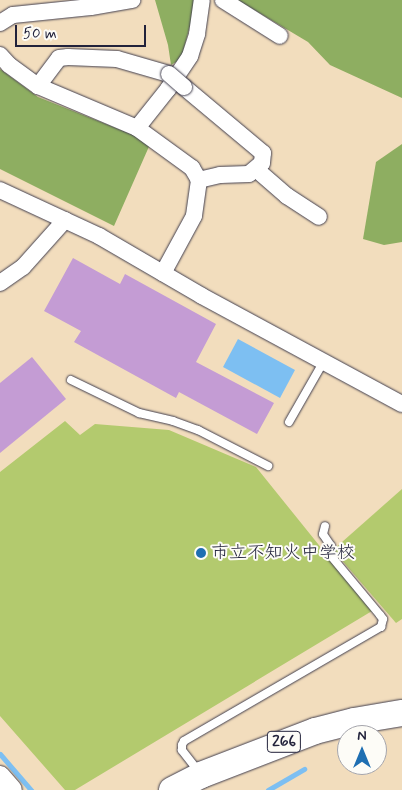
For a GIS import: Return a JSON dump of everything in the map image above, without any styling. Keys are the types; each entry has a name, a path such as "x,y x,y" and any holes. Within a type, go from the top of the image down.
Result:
{"highway":[{"name":"266","path":"172,790 201,775 314,731 354,721 402,713"}],"street":[{"path":"0,23 13,15 91,7 132,0"},
{"path":"136,128 168,89 190,56 198,34 202,0"},
{"path":"223,0 280,36"},
{"path":"0,55 9,65 38,86 136,128 192,168 199,180 194,216 163,273"},
{"path":"38,86 59,58 68,57 117,59 169,74 263,153 262,163 249,174 220,175 199,180"},
{"path":"256,170 287,196 319,217"},
{"path":"0,190 99,236 402,404"},
{"path":"0,283 23,266 65,220"},
{"path":"0,776 12,790"}],"lane":[{"path":"289,422 324,361"},
{"path":"71,380 139,413 173,421 198,430 268,466"},
{"path":"201,775 182,750 184,741 381,627 383,619 331,556 331,546 323,534 325,526"}],"green space":[{"path":"155,0 197,0 181,59 171,65 168,45"},
{"path":"233,0 402,0 402,98 330,65 308,42 246,5"},
{"path":"0,69 38,97 151,142 114,226 0,169"},
{"path":"402,144 402,242 384,245 363,239 376,162"},
{"path":"65,421 80,435 95,424 169,430 256,467 372,611 75,790 65,790 0,716 0,472"},
{"path":"402,489 402,619 396,623 333,550"}],"water":[{"path":"238,339 295,370 280,398 223,367"}],"building":[{"path":"73,258 120,284 125,274 216,324 196,362 274,403 257,434 179,392 176,398 74,342 81,331 44,311"},
{"path":"32,357 66,399 0,453 0,383"}],"waterway":[{"path":"0,754 31,790"},
{"path":"268,790 304,769"}],"place":[{"name":"市立不知火中学校","path":"201,553"}]}
